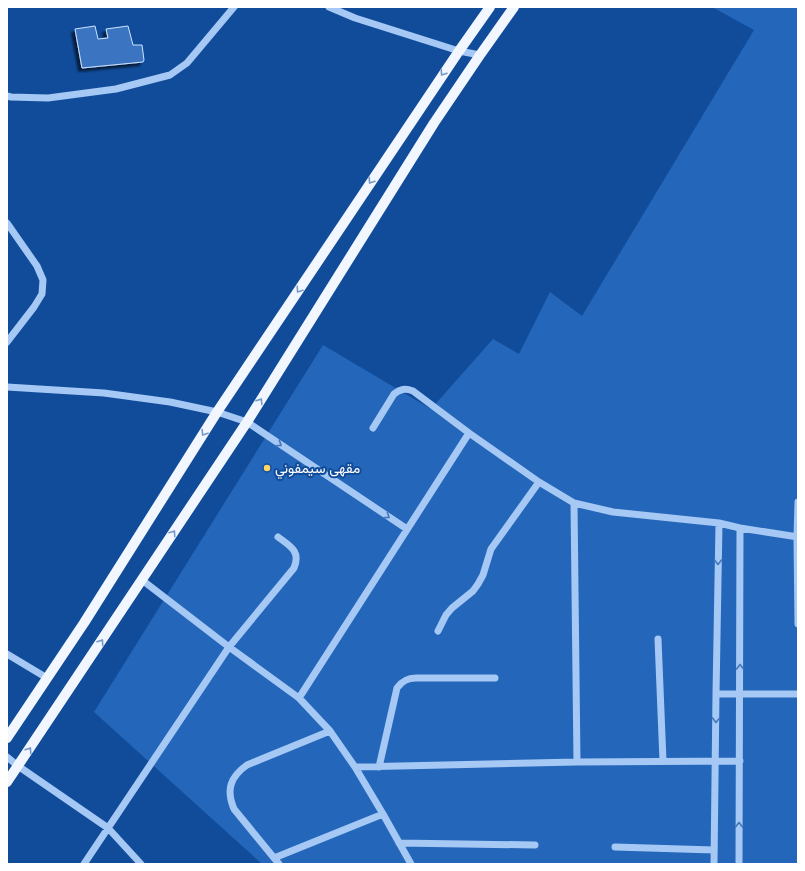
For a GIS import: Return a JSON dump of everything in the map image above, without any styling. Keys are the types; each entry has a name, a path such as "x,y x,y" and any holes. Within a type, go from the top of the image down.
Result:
{"main road":[{"path":"7,738 84,623 218,412 459,51 490,7"},
{"path":"7,782 247,422 434,123 514,7"}],"street":[{"path":"7,96 48,98 116,89 170,75 187,63 234,7"},
{"path":"329,7 356,18 459,51 480,55"},
{"path":"7,223 37,266 43,280 42,294 7,342"},
{"path":"7,387 104,393 170,402 218,412 247,422 407,529"},
{"path":"373,428 394,394 403,389 408,389 413,391 469,433 539,482 574,503 613,512 659,518 719,523 740,528 797,537"},
{"path":"299,698 469,433"},
{"path":"438,631 446,615 452,608 473,591 478,584 483,575 491,549 539,482"},
{"path":"798,502 798,624"},
{"path":"574,503 577,762"},
{"path":"714,864 719,523"},
{"path":"739,864 740,528"},
{"path":"84,864 229,647 294,568 297,557 295,552 292,547 278,537"},
{"path":"142,580 229,647 299,698 330,731 383,814 411,864"},
{"path":"658,638 663,761"},
{"path":"7,654 47,678"},
{"path":"379,766 397,688 401,682 408,678 495,678"},
{"path":"716,694 798,694"},
{"path":"279,864 234,809 230,793 231,784 240,770 247,765 330,731"},
{"path":"7,757 108,828 141,864"},
{"path":"354,767 577,762 740,761"},
{"path":"274,858 383,814"},
{"path":"399,843 535,845"},
{"path":"615,847 714,850"}],"shaded area":[{"path":"712,7 798,7 798,864 262,864 94,712 323,345 431,409 493,339 519,354 550,292 582,316 754,30"}],"building":[{"path":"95,26 98,39 108,38 106,29 128,26 133,45 142,45 143,62 82,68 75,29"}],"place":[{"name":"مقهى سيمفوني","path":"267,468"}]}
